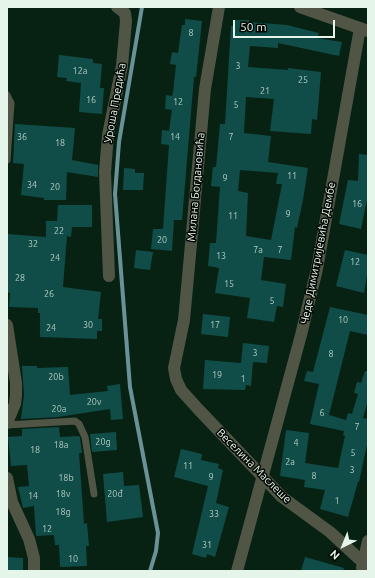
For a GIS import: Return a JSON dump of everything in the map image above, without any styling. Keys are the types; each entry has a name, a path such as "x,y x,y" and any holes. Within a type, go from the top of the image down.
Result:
{"street":[{"name":"Уроша Предића","path":"108,276 106,172 108,135 122,66 126,21 125,14 117,7"},
{"name":"Милана Богдановића","path":"174,368 184,320 205,89 219,7"},
{"path":"300,7 364,30"},
{"name":"Чеде Димитријевића Дембе","path":"237,571 302,335 317,269 364,30"},
{"path":"7,325 16,383 16,395 15,404 7,424"},
{"name":"Веселина Маслеше","path":"174,368 181,390 227,442 263,475 282,497 330,532 364,567"},
{"path":"7,478 12,502 29,539 34,558 34,571"},
{"path":"364,567 368,541"}],"lane":[{"path":"7,95 11,103 7,160"},
{"path":"7,424 75,421 79,424 85,437 94,494"}],"building":[{"path":"185,19 202,21 196,77 194,77 182,220 174,220 172,251 151,249 153,229 163,229 169,145 161,144 162,130 169,131 172,110 165,109 166,95 172,96 176,65 170,64 172,52 178,53 182,25 185,25"},
{"path":"235,20 249,20 249,22 287,25 319,33 317,38 342,42 339,56 278,43 278,48 250,46 248,67 288,70 288,68 321,72 317,120 312,119 311,134 270,131 274,99 246,97 244,133 271,136 268,162 308,168 297,228 295,227 291,260 264,257 261,280 286,284 283,307 277,306 274,322 247,318 250,298 215,293 219,268 208,266 210,243 216,243 220,187 211,186 213,167 216,167 220,124 225,124 231,26 235,26","holes":["240,170 278,173 276,184 282,184 271,240 246,236 248,193 238,191"]},
{"path":"59,55 93,59 93,63 102,64 100,88 104,88 102,114 79,112 81,83 66,81 67,78 57,77"},
{"path":"15,124 75,128 72,160 98,165 98,177 67,172 66,200 44,200 44,198 21,195 24,164 13,163"},
{"path":"359,154 368,155 368,195 361,229 339,224 348,180 358,181"},
{"path":"124,168 135,169 135,173 144,173 143,190 123,190"},
{"path":"58,205 92,205 92,227 72,227 71,237 67,236 63,287 101,292 98,319 102,319 102,331 97,331 97,339 40,337 40,313 38,313 38,308 9,307 10,293 7,292 7,234 46,237 46,221 57,221"},
{"path":"136,250 153,252 150,270 134,268"},
{"path":"345,250 368,255 368,269 364,293 336,286"},
{"path":"330,307 368,315 368,335 350,331 329,415 346,420 348,413 352,414 358,394 354,393 357,382 361,383 365,371 368,371 368,400 363,418 368,419 368,440 359,482 348,517 320,509 325,490 304,487 305,480 280,476 286,430 309,433 305,463 338,468 345,436 343,435 344,431 310,424 319,384 304,381 307,371 313,372"},
{"path":"203,314 230,317 228,337 201,334"},
{"path":"243,343 269,346 267,363 253,362 251,386 246,385 245,390 203,389 205,360 241,363"},
{"path":"22,366 37,366 37,368 68,367 70,395 108,391 107,386 120,384 123,419 111,420 110,409 58,417 21,419 24,395"},
{"path":"59,427 60,437 79,436 80,438 82,453 79,453 84,524 87,523 89,546 86,546 87,566 60,567 59,545 55,545 54,535 36,536 34,506 23,508 18,487 29,486 27,465 11,466 8,437 22,436 22,429"},
{"path":"116,432 117,450 92,452 90,434"},
{"path":"181,449 202,454 201,460 219,464 218,468 223,470 216,503 229,507 215,557 207,554 206,558 192,554 208,486 174,477"},
{"path":"123,472 124,486 139,485 143,517 107,522 103,474"},
{"path":"7,557 23,558 23,571 7,571"},
{"path":"305,557 344,568 343,571 301,571"}],"waterway":[{"path":"142,7 119,142 115,194 130,387 158,533 156,551 150,571"}]}
